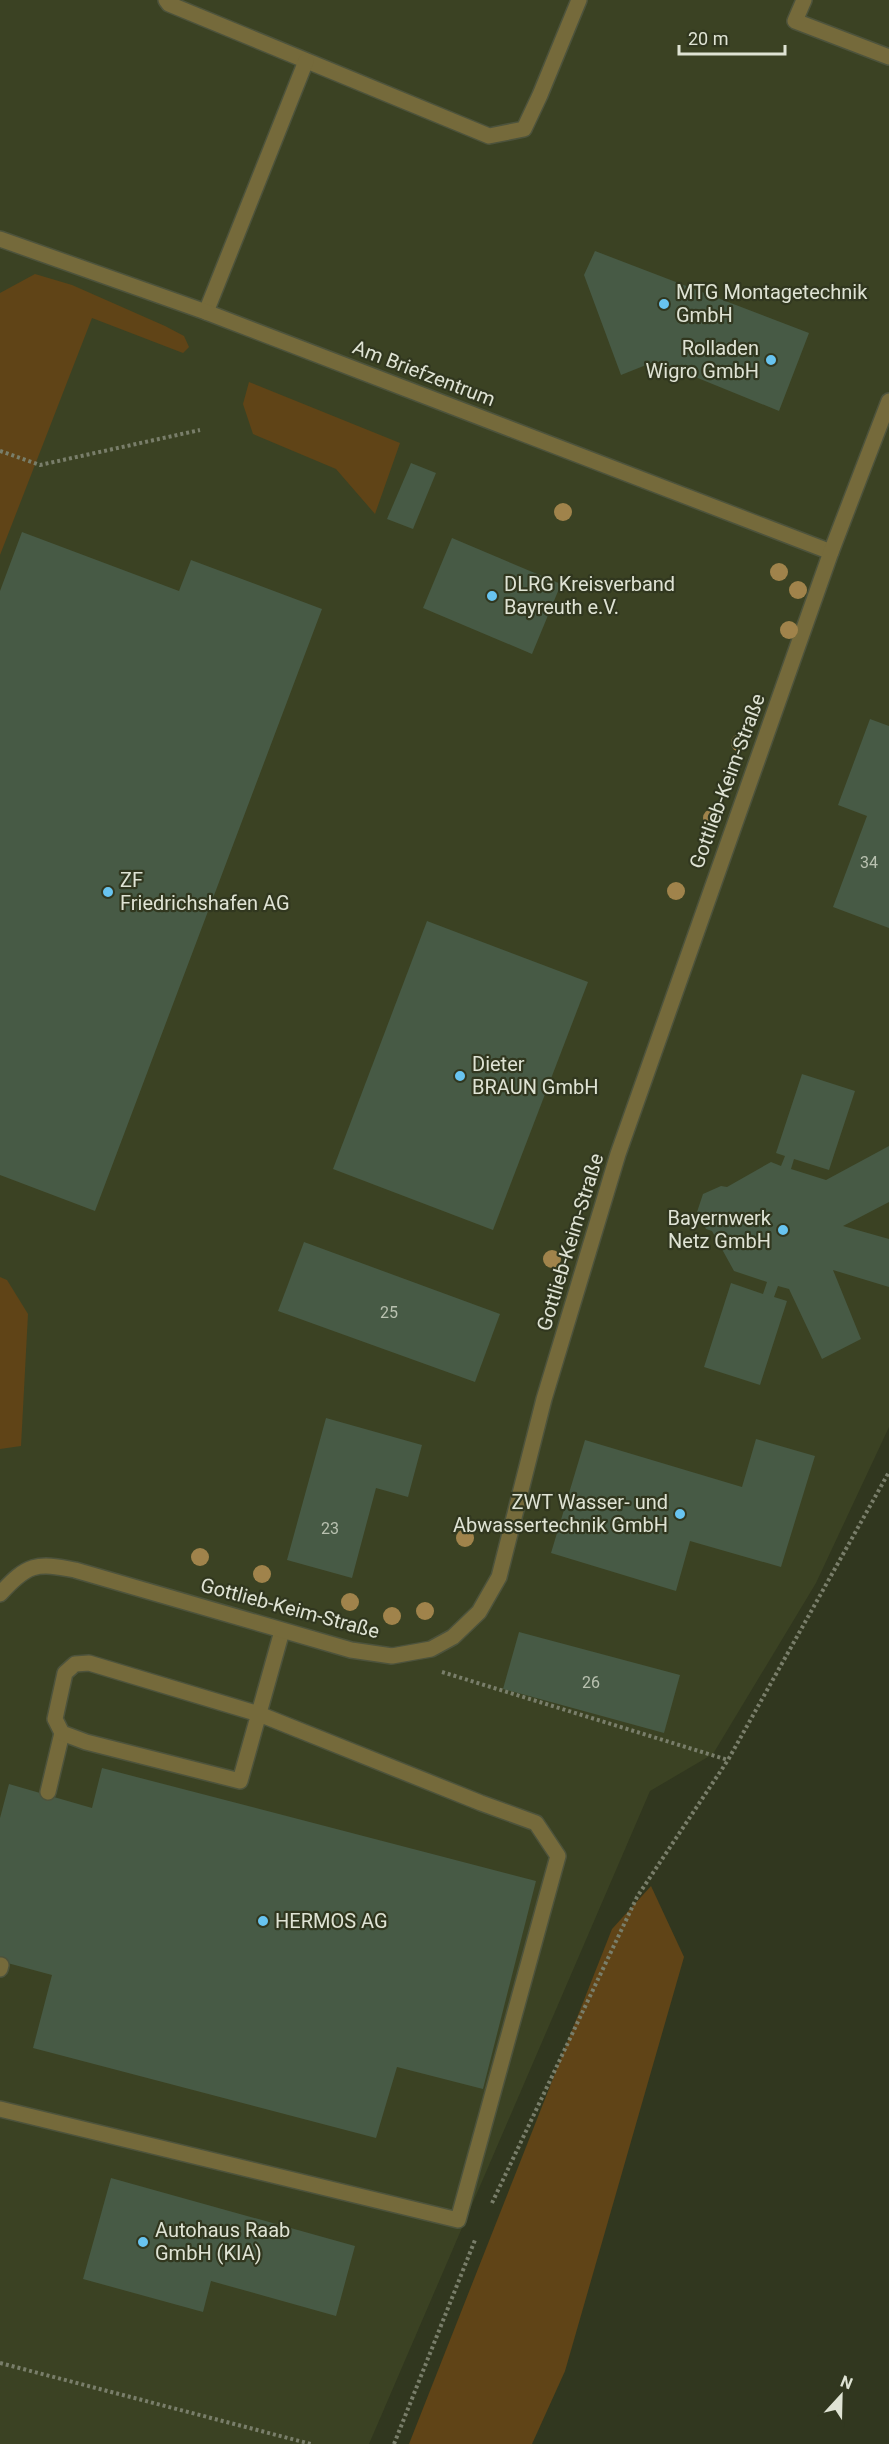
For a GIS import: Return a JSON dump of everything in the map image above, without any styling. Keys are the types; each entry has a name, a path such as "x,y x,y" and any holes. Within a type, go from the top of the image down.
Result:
{"street":[{"path":"166,0 169,4 489,136 524,129 579,0"},
{"path":"804,0 795,21 889,57"},
{"path":"206,312 306,61"},
{"name":"Am Briefzentrum","path":"0,239 206,312 831,552"},
{"name":"Gottlieb-Keim-Straße","path":"0,1594 19,1573 45,1564 75,1570 351,1650 392,1656 431,1649 453,1637 479,1612 499,1577 544,1399 618,1154 831,552 889,401"},
{"path":"62,1733 86,1742 240,1781 282,1631"},
{"path":"0,2109 458,2220 558,1856 536,1823 470,1799 259,1714 89,1663 75,1664 65,1673 55,1719 62,1733 48,1792"}],"path":[{"path":"0,451 40,465 201,430"},
{"path":"491,2205 637,1897 728,1760 889,1472"},
{"path":"436,1670 728,1760"},
{"path":"394,2444 476,2237"},
{"path":"0,2363 311,2444"}],"shaded area":[{"path":"0,0 889,0 889,1427 816,1583 713,1754 650,1791 369,2444 0,2444"},
{"path":"35,274 72,285 165,326 184,336 189,347 183,353 92,318 0,555 0,293"},
{"path":"249,382 400,443 375,514 336,469 253,434 243,404"},
{"path":"0,1277 7,1280 28,1314 21,1446 0,1449"},
{"path":"651,1886 684,1957 565,2371 532,2444 409,2444 612,1929"}],"building":[{"name":"MTG Montagetechnik GmbH","path":"595,251 809,333 779,411 656,361 621,375 584,275"},
{"path":"411,463 436,473 413,529 387,519"},
{"name":"ZF Friedrichshafen AG","path":"22,532 179,591 191,560 322,609 95,1211 0,1175 0,591"},
{"name":"DLRG Kreisverband Bayreuth e.V.","path":"452,538 561,584 532,654 423,608"},
{"path":"870,719 889,726 889,928 833,907 867,816 838,805"},
{"name":"Dieter BRAUN GmbH","path":"427,921 588,982 493,1230 333,1169"},
{"name":"Bayernwerk Netz GmbH","path":"802,1074 855,1091 829,1170 794,1159 791,1169 826,1180 889,1146 889,1202 843,1226 889,1239 889,1287 833,1270 861,1339 822,1359 789,1289 778,1286 774,1297 787,1301 760,1385 704,1367 731,1283 763,1294 767,1282 734,1271 712,1231 706,1229 697,1212 703,1194 721,1186 727,1187 771,1162 781,1166 785,1156 776,1153"},
{"path":"304,1242 500,1314 475,1382 278,1311"},
{"path":"326,1418 422,1445 408,1497 376,1488 352,1578 287,1560"},
{"name":"ZWT Wasser- und Abwassertechnik GmbH","path":"756,1439 815,1456 781,1567 690,1541 676,1591 551,1553 585,1440 742,1487"},
{"path":"519,1632 680,1675 664,1733 503,1689"},
{"name":"HERMOS AG","path":"102,1768 536,1881 483,2089 397,2067 376,2138 33,2048 52,1975 0,1961 0,1818 9,1784 92,1808"},
{"path":"111,2178 355,2246 336,2316 211,2281 203,2312 83,2279"}],"place":[{"name":"MTG Montagetechnik GmbH","path":"664,304"},
{"name":"Rolladen Wigro GmbH","path":"771,360"},
{"name":"DLRG Kreisverband Bayreuth e.V.","path":"492,596"},
{"name":"ZF Friedrichshafen AG","path":"108,892"},
{"name":"Dieter BRAUN GmbH","path":"460,1076"},
{"name":"Bayernwerk Netz GmbH","path":"783,1230"},
{"name":"ZWT Wasser- und Abwassertechnik GmbH","path":"680,1514"},
{"name":"HERMOS AG","path":"263,1921"},
{"name":"Autohaus Raab GmbH (KIA)","path":"143,2242"}]}
